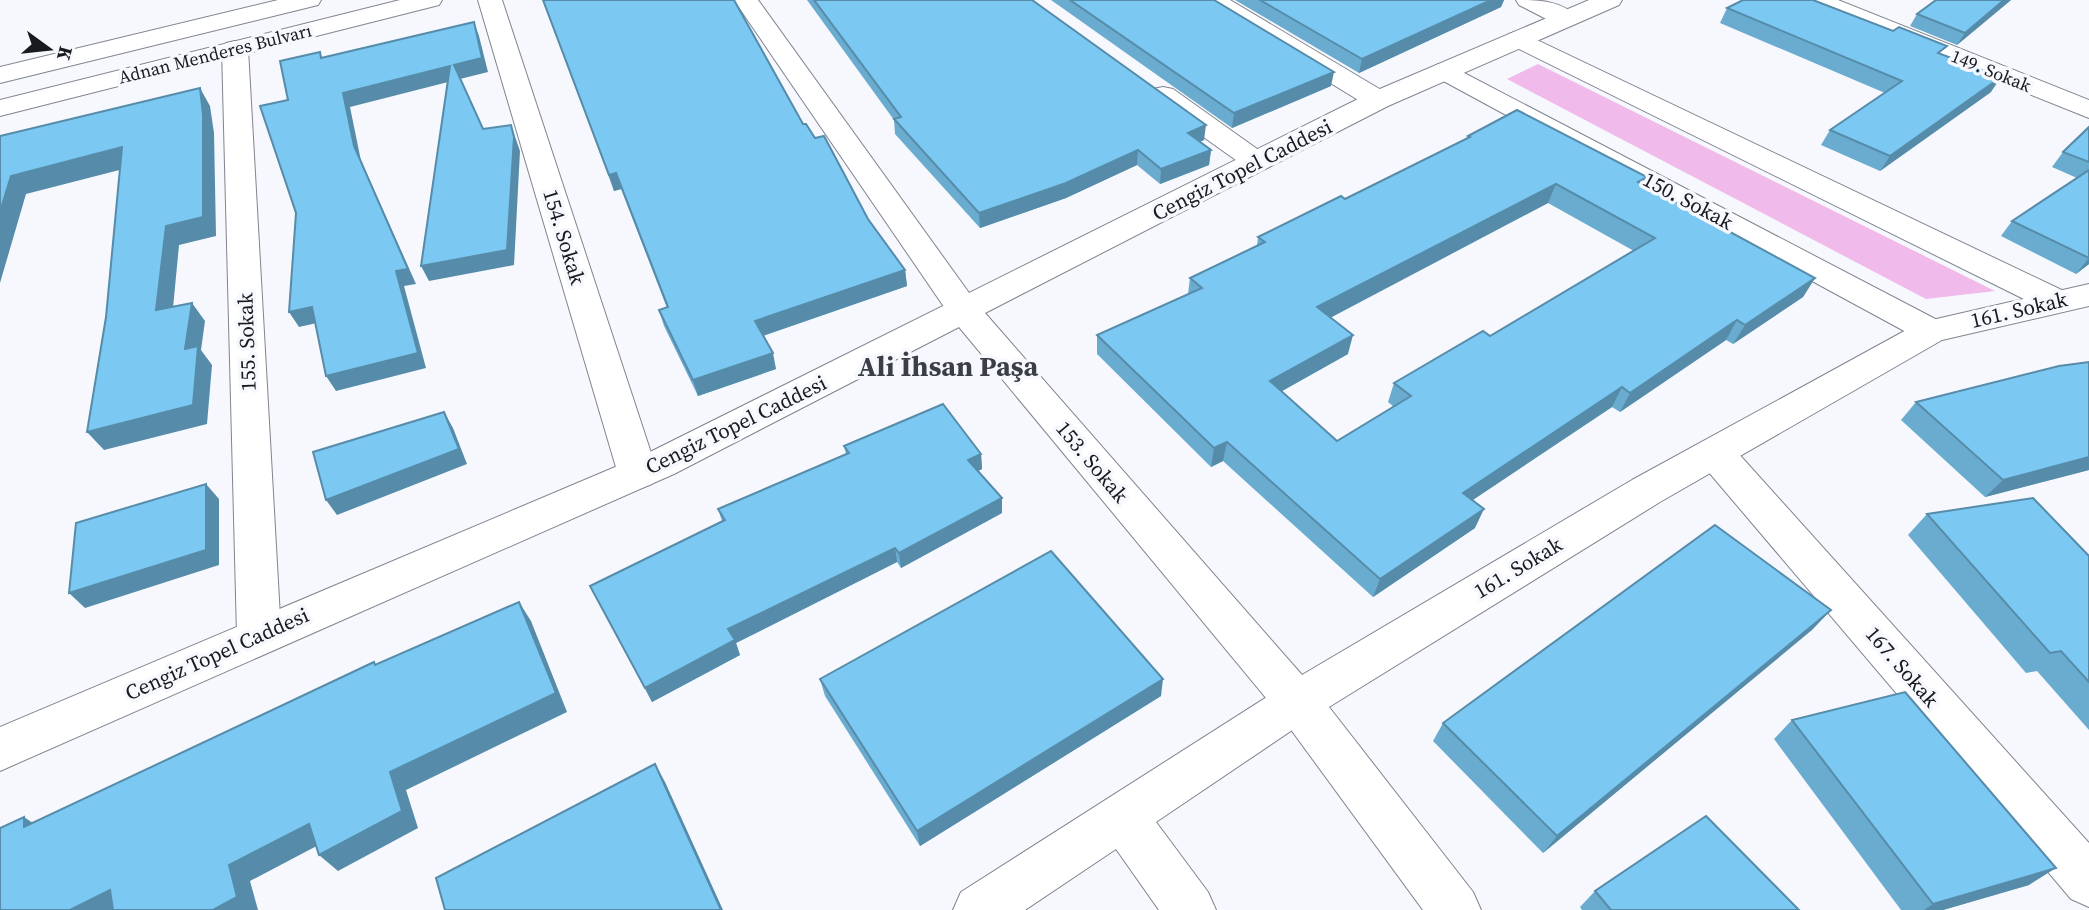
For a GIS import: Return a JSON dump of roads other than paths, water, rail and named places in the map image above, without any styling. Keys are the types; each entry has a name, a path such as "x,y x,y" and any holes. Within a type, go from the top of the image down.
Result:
{"street":[{"name":"Adnan Menderes Bulvarı","path":"0,75 309,0"},
{"name":"Adnan Menderes Bulvarı","path":"0,108 430,0"},
{"name":"154. Sokak","path":"490,0 638,474"},
{"name":"153. Sokak","path":"747,0 965,312 1297,702 1455,910"},
{"path":"1212,0 1378,100"},
{"path":"1528,0 1565,19"},
{"name":"Cengiz Topel Caddesi","path":"0,749 258,635 638,474 965,312 1378,100 1610,0"},
{"name":"149. Sokak","path":"1816,0 2089,110"},
{"path":"1518,39 2072,298"},
{"name":"155. Sokak","path":"235,49 258,635"},
{"name":"150. Sokak","path":"1445,71 1931,331"},
{"path":"1144,81 1257,162"},
{"name":"161. Sokak","path":"979,910 1297,702 1634,498 1931,331 2072,298"},
{"name":"167. Sokak","path":"1715,453 2089,880"},
{"path":"1123,817 1190,910"}],"district":[{"name":"Ali İhsan Paşa","path":"948,366"}]}
